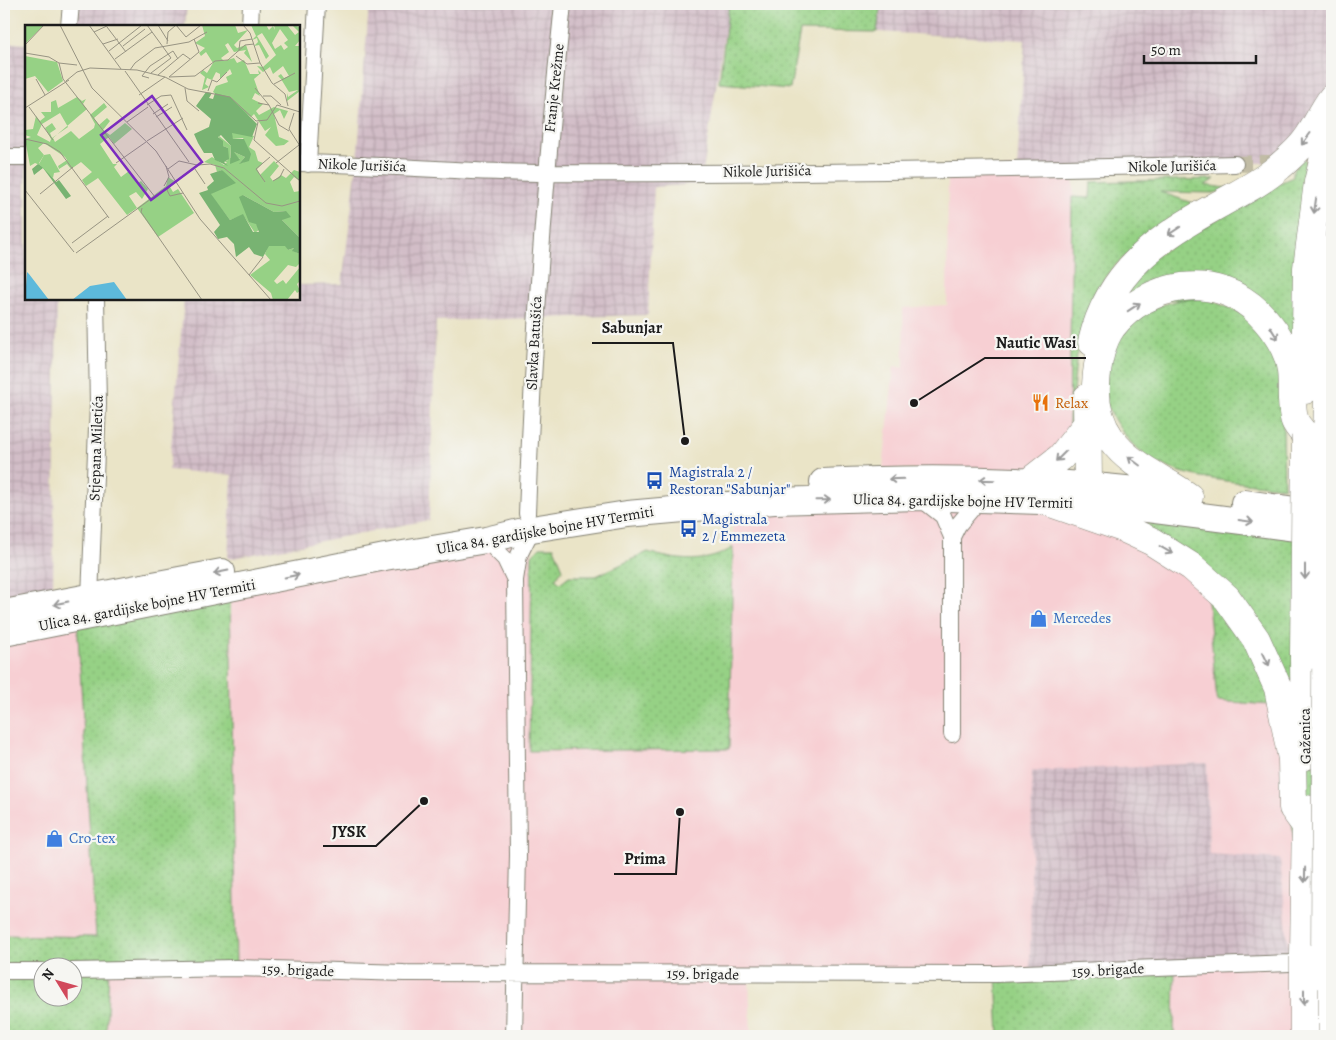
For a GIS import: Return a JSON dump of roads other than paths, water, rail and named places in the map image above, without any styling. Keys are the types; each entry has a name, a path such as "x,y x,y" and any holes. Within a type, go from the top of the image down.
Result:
{"highway":[{"path":"1094,494 1087,424 1088,372 1095,328 1114,288 1123,275 1149,248 1182,225 1260,182 1279,167 1307,140 1332,98"},
{"path":"1316,437 1306,268 1318,182 1332,124"},
{"path":"1316,437 1332,249"},
{"path":"1189,497 1169,482 1130,460 1111,439 1101,421 1096,402 1100,352 1111,328 1129,310 1151,297 1169,289 1199,285 1213,287 1258,312 1271,327 1286,351 1291,369 1295,420 1316,437"},
{"path":"1029,482 1061,457 1087,424"},
{"name":"Gaženica","path":"1316,437 1330,583 1330,965 1326,1036"},
{"name":"Gaženica","path":"1304,1036 1306,826 1316,437"},
{"path":"1048,502 1123,528 1151,541 1206,578 1227,598 1256,638 1278,688 1292,759 1293,808 1306,826"}],"main road":[{"name":"Ulica 84. gardijske bojne HV Termiti","path":"4,632 385,557 486,540 529,522 624,497 748,486 900,478 1029,482 1332,533"},
{"name":"Ulica 84. gardijske bojne HV Termiti","path":"4,614 90,597 529,522 774,501 919,497 1048,502 1094,494 1189,497 1332,515"}],"street":[{"path":"70,25 71,4"},
{"path":"250,25 251,4"},
{"path":"304,164 317,4"},
{"name":"Franje Krežme","path":"546,173 563,4"},
{"path":"4,157 25,157"},
{"name":"Nikole Jurišića","path":"304,164 546,173 1017,169 1235,164"},
{"name":"Slavka Batušića","path":"529,522 537,290 546,173"},
{"name":"Stjepana Miletića","path":"90,597 98,404 96,300"},
{"path":"919,497 943,516 952,537 952,734"},
{"path":"952,537 958,525 979,500"},
{"path":"514,1036 518,855 515,580 519,555 529,522"},
{"path":"486,540 505,559 515,580"},
{"name":"159. brigade","path":"82,970 236,968 404,973 515,972 750,975 1030,973 1290,963 1330,965"},
{"path":"4,971 32,971"}],"tunnel":[{"path":"1235,164 1331,161"}],"place":[{"name":"Nautic Wasi","path":"914,403"},
{"name":"Relax","path":"1041,403"},
{"name":"Sabunjar","path":"685,441"},
{"name":"Magistrala 2 / Restoran \"Sabunjar\"","path":"655,481"},
{"name":"Magistrala 2 / Emmezeta","path":"688,528"},
{"name":"Mercedes","path":"1039,618"},
{"name":"JYSK","path":"424,801"},
{"name":"Prima","path":"680,812"},
{"name":"Cro-tex","path":"55,838"}]}
